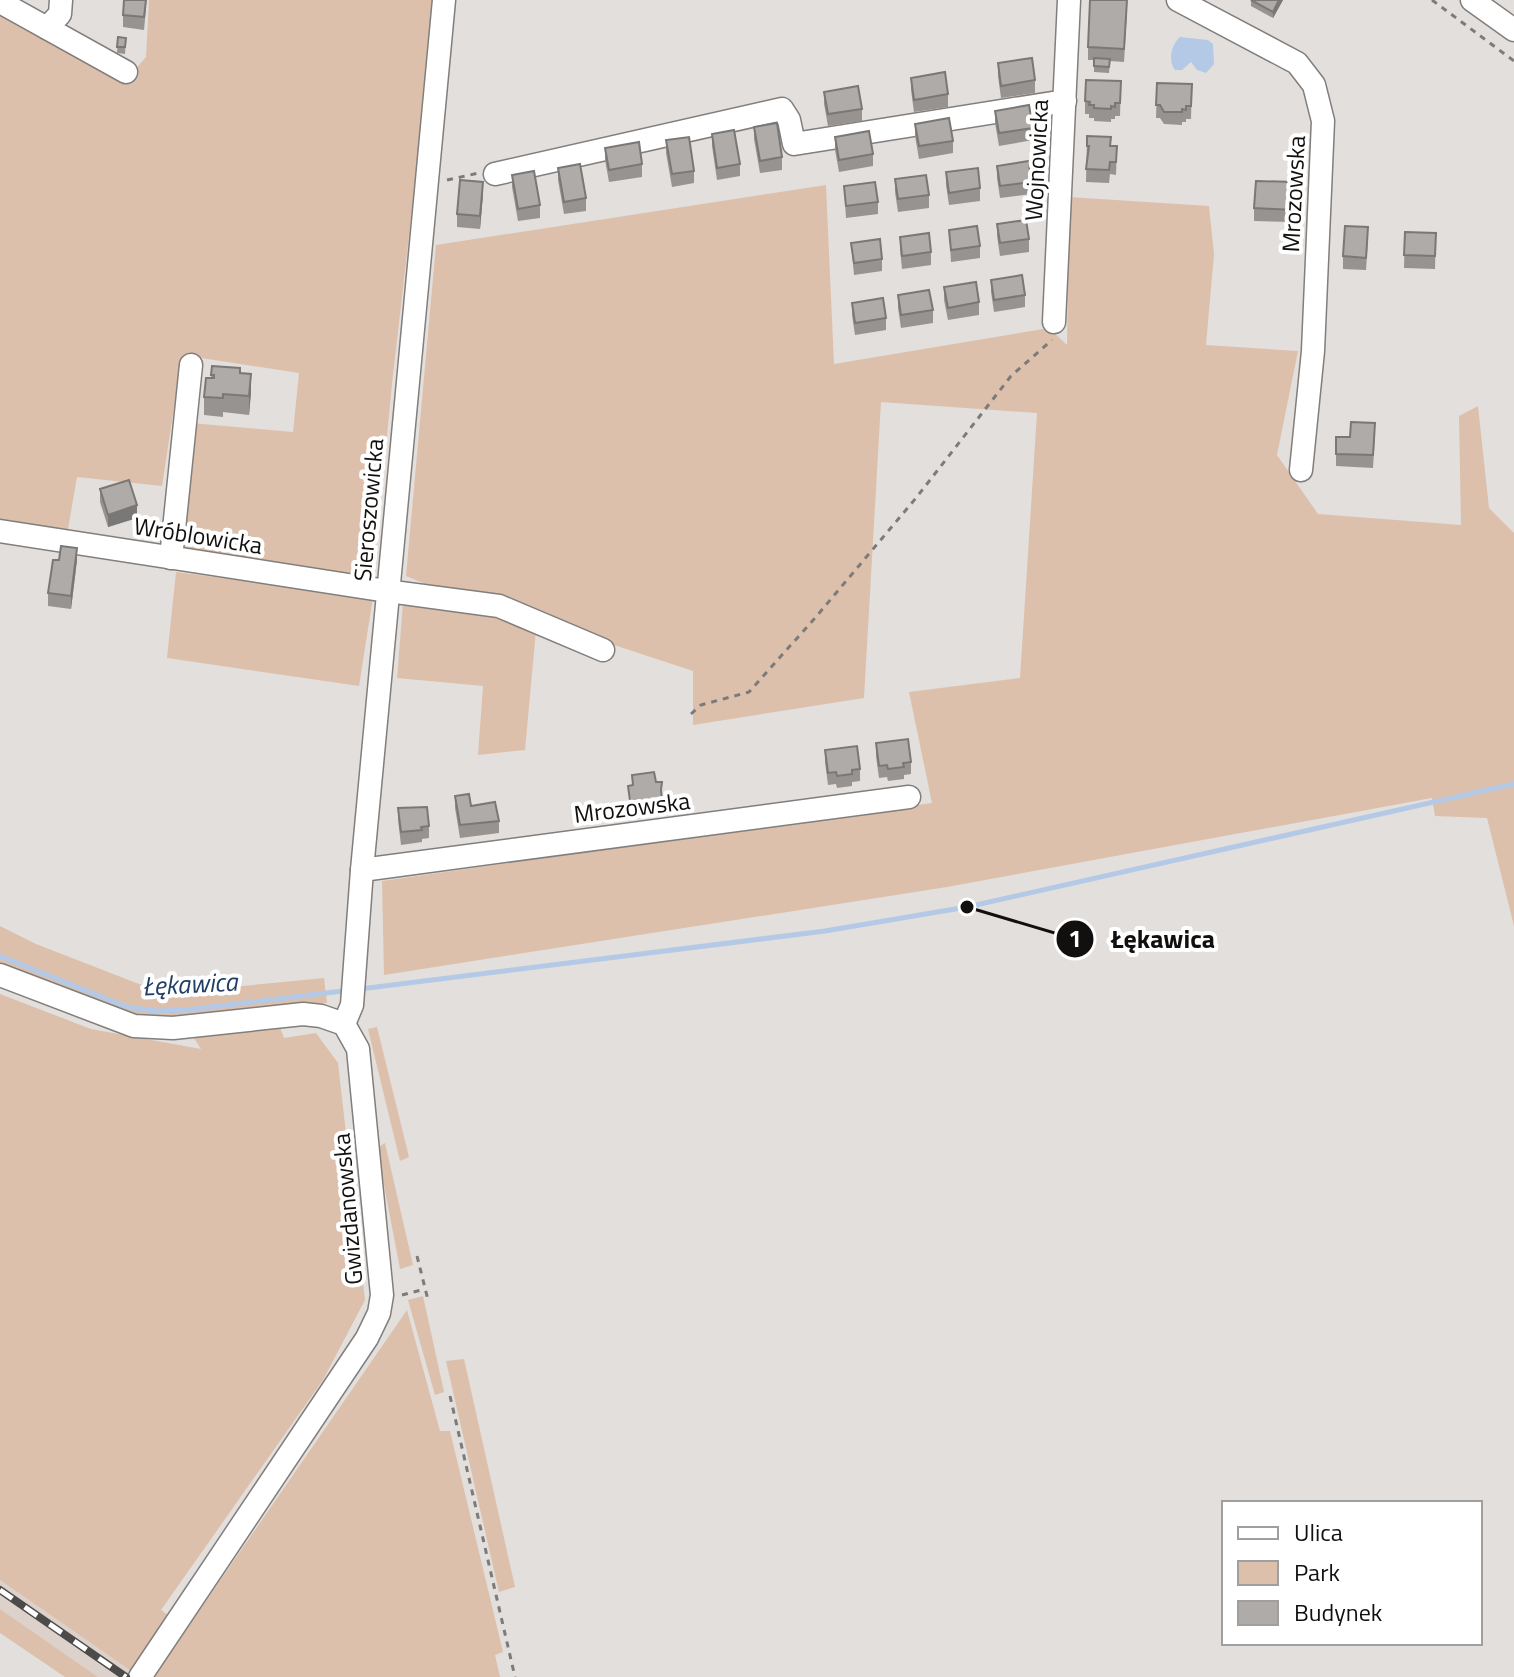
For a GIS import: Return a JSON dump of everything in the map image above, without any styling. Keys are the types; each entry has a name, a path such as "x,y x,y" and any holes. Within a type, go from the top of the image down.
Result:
{"street":[{"path":"47,28 60,14 61,0"},
{"name":"Sieroszowicka","path":"344,1024 352,1005 387,591 444,0"},
{"name":"Wojnowicka","path":"1053,331 1069,0"},
{"name":"Mrozowska","path":"1178,0 1297,63 1314,85 1323,121 1313,351 1301,470"},
{"path":"1472,0 1514,30"},
{"path":"0,2 126,72"},
{"path":"495,174 782,109 789,120 794,144 1065,101"},
{"path":"171,558 191,365"},
{"name":"Wróblowicka","path":"0,531 499,606 603,650"},
{"name":"Mrozowska","path":"362,870 909,797"},
{"path":"0,975 134,1026 173,1028 303,1014 344,1024"},
{"name":"Gwizdanowska","path":"140,1677 367,1338 379,1313 382,1295 358,1049 344,1024"}],"path":[{"path":"1432,0 1514,61"},
{"path":"427,182 442,182 488,171 495,174"},
{"path":"691,714 701,705 749,692 916,498 1011,376 1053,331"},
{"path":"417,1256 428,1300"},
{"path":"382,1295 397,1296 425,1289"},
{"path":"450,1396 515,1677"}],"shaded area":[{"path":"0,1580 140,1677 98,1677 0,1609"}],"green space":[{"path":"149,0 436,0 373,579 192,554 183,544 191,423 293,432 299,373 182,355 162,486 77,477 67,535 0,525 0,11 127,79 146,57"},
{"path":"826,185 834,364 1049,328 1067,345 1069,197 1209,206 1214,254 1206,345 1298,351 1277,455 1318,514 1461,525 1459,416 1478,406 1489,508 1514,533 1514,926 1487,818 1435,816 1432,798 947,887 384,975 382,881 932,803 909,692 1020,678 1037,413 881,402 864,698 693,725 693,671 605,642 526,605 486,592 435,588 406,576 436,245"},
{"path":"176,572 373,597 359,686 167,658"},
{"path":"403,603 495,611 536,630 525,750 478,755 483,686 397,678"},
{"path":"0,926 36,944 139,984 232,987 324,978 327,1003 142,1020 0,967"},
{"path":"0,994 91,1029 201,1049 192,1035 279,1025 284,1038 316,1033 338,1063 365,1300 323,1380 161,1610 171,1617 134,1673 0,1580"},
{"path":"377,1027 409,1157 400,1161 368,1029"},
{"path":"385,1143 413,1265 400,1269 377,1148"},
{"path":"423,1296 444,1392 435,1395 408,1300"},
{"path":"407,1310 440,1431 450,1431 503,1652 495,1655 500,1677 147,1677 184,1625 188,1627"},
{"path":"464,1359 515,1587 499,1592 446,1361"},
{"path":"0,1609 98,1677 65,1677 0,1633"}],"water":[{"path":"1180,37 1208,40 1213,44 1214,64 1206,73 1197,70 1191,62 1182,70 1175,70 1172,53"}],"building":[{"path":"124,0 146,0 144,17 123,15"},
{"path":"1090,0 1127,0 1124,49 1088,47"},
{"path":"1251,0 1279,0 1273,12"},
{"path":"118,37 126,38 125,47 117,47"},
{"path":"1032,58 1035,80 1001,86 998,63"},
{"path":"1094,58 1110,59 1109,67 1094,66"},
{"path":"945,72 948,94 914,100 911,78"},
{"path":"1086,80 1121,81 1120,103 1115,103 1111,109 1089,105 1090,102 1085,101"},
{"path":"1157,83 1192,84 1191,106 1186,106 1182,112 1164,112 1160,105 1156,105"},
{"path":"858,86 862,109 828,114 824,92"},
{"path":"1029,105 1033,128 999,133 995,111"},
{"path":"949,118 953,141 919,146 915,124"},
{"path":"777,123 782,157 760,161 754,127"},
{"path":"734,130 740,164 717,168 712,134"},
{"path":"869,131 873,154 839,160 835,137"},
{"path":"1087,136 1111,137 1110,146 1117,146 1116,162 1110,162 1109,170 1086,169"},
{"path":"689,137 694,171 672,174 666,140"},
{"path":"639,142 642,164 609,170 605,148"},
{"path":"1029,161 1031,182 1000,186 997,166"},
{"path":"580,164 586,198 564,202 558,168"},
{"path":"978,168 980,188 949,193 946,172"},
{"path":"534,171 540,205 518,209 512,175"},
{"path":"926,175 929,195 898,199 895,179"},
{"path":"460,180 483,182 480,216 457,214"},
{"path":"1256,181 1295,182 1294,210 1254,208"},
{"path":"875,182 878,202 846,206 844,186"},
{"path":"1026,220 1029,239 1000,243 997,224"},
{"path":"977,226 980,246 951,250 949,230"},
{"path":"1345,226 1368,227 1366,258 1343,256"},
{"path":"1405,232 1436,233 1435,256 1404,255"},
{"path":"929,233 931,252 902,256 900,237"},
{"path":"880,239 882,259 854,263 851,243"},
{"path":"1022,275 1025,295 994,300 991,280"},
{"path":"976,282 979,302 948,308 944,287"},
{"path":"929,290 933,310 901,315 898,295"},
{"path":"883,298 886,318 855,323 852,303"},
{"path":"212,366 240,368 240,373 251,374 249,396 223,394 223,398 204,397 206,378 214,378 211,375"},
{"path":"1351,422 1375,423 1373,455 1336,454 1336,437 1350,437"},
{"path":"129,480 137,505 108,515 100,489"},
{"path":"61,546 77,548 71,596 48,593 53,560 59,560"},
{"path":"908,739 911,762 903,763 904,767 888,769 887,765 879,766 876,743"},
{"path":"857,746 860,769 852,770 852,774 837,776 836,772 828,773 825,750"},
{"path":"654,772 656,782 662,782 662,800 631,808 628,786 633,785 632,775"},
{"path":"469,794 471,806 495,802 499,821 460,825 455,796"},
{"path":"427,807 429,826 421,827 422,830 401,832 398,808"}],"waterway":[{"name":"Łękawica","path":"360,989 825,931 967,907 1514,784"},
{"name":"Łękawica","path":"0,956 127,1007 156,1011 343,991"}],"railway":[{"path":"0,1590 126,1677"}],"place":[{"name":"Łękawica","path":"967,907"}]}
